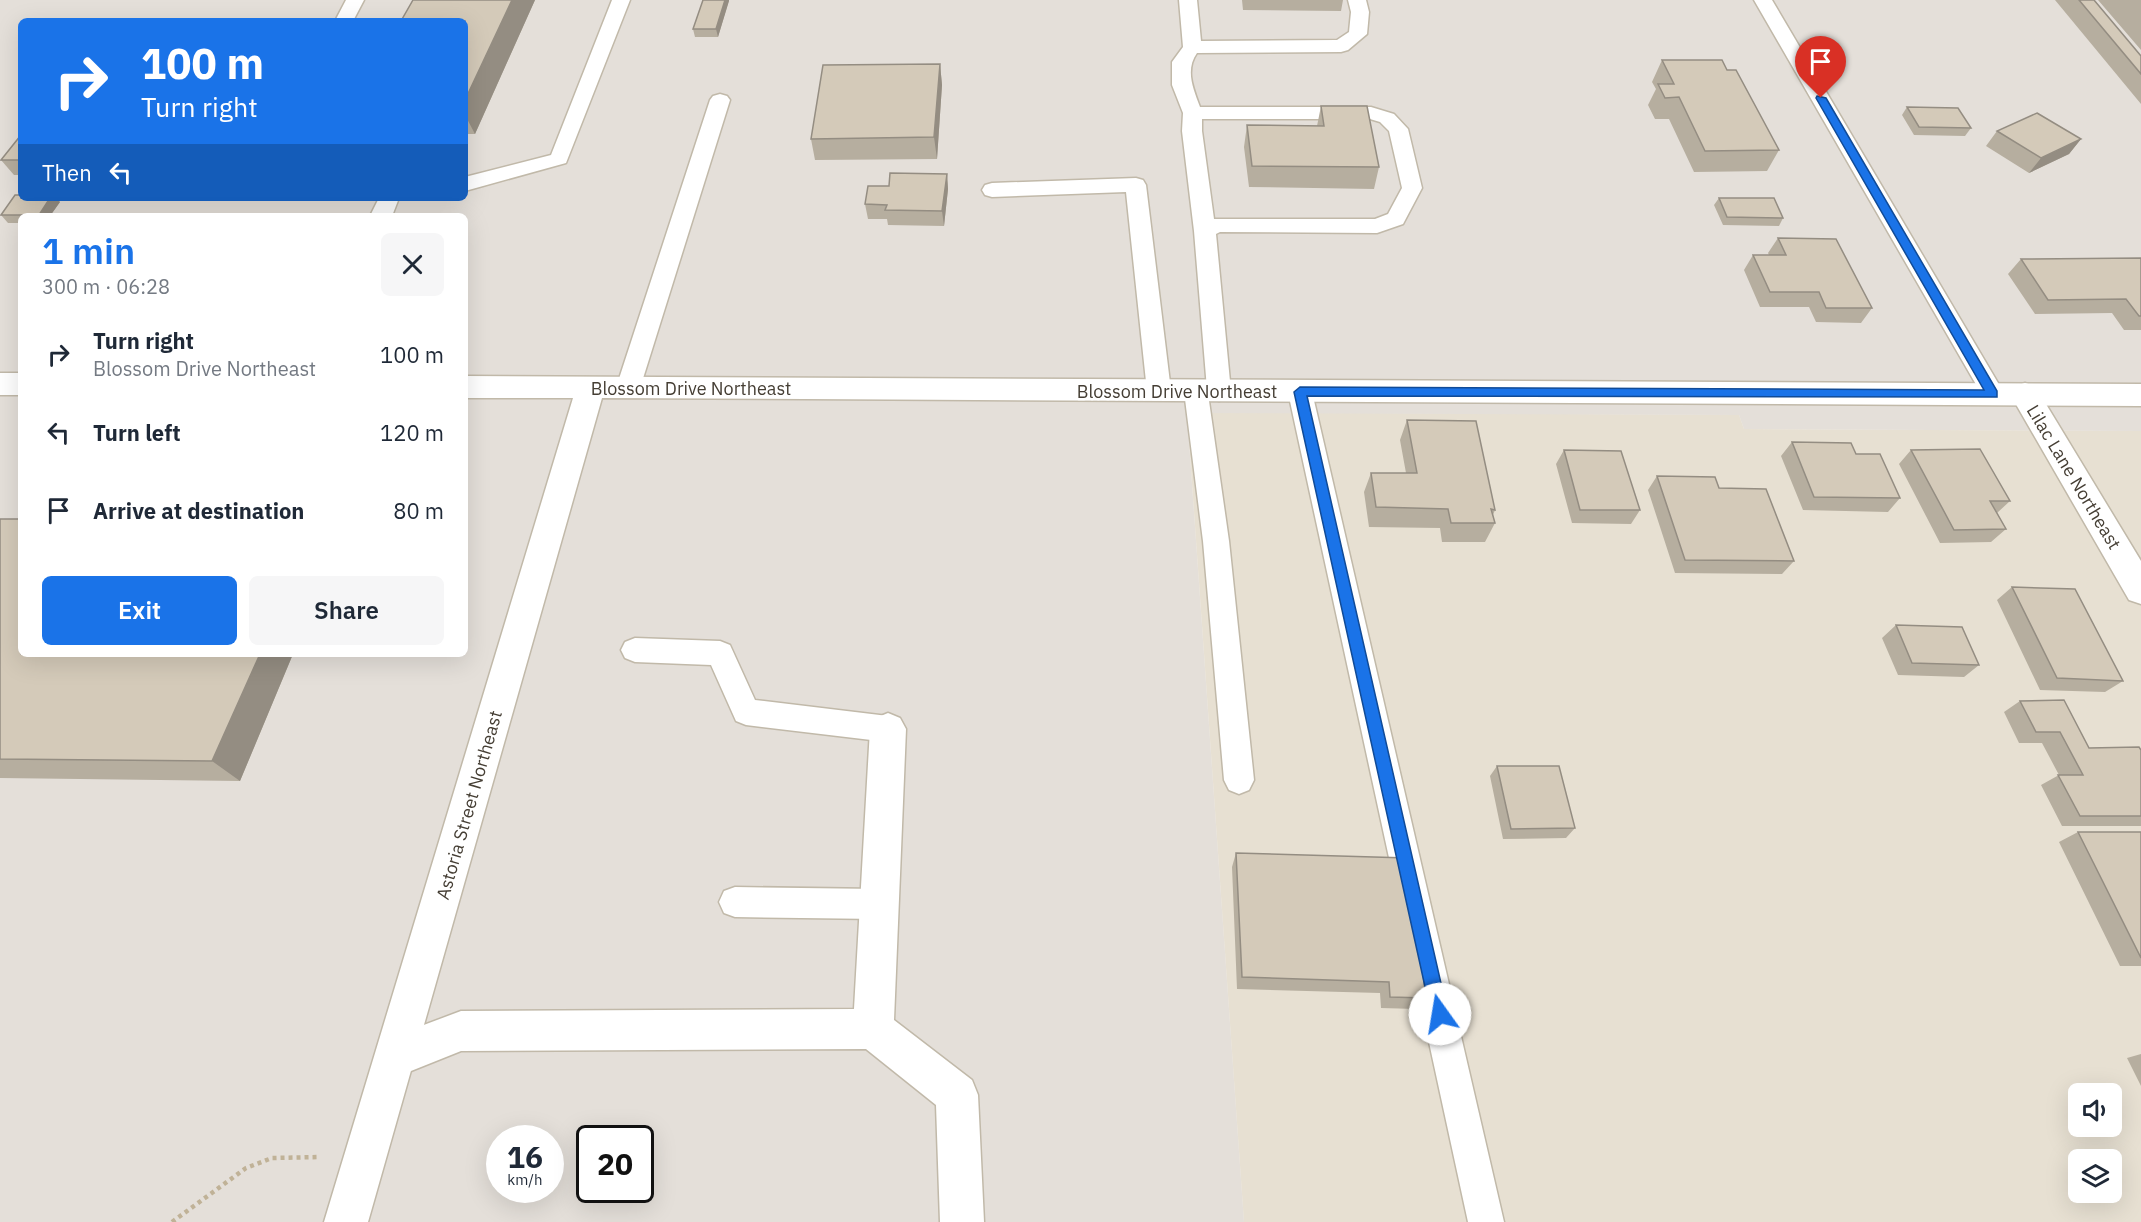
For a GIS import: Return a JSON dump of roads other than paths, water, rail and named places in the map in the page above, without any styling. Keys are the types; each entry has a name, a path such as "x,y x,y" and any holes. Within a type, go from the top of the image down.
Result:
{"street":[{"path":"0,384 18,384"},
{"name":"Blossom Drive Northeast","path":"468,387 2141,395"},
{"name":"Astoria Street Northeast","path":"346,1222 591,387"},
{"name":"Lilac Lane Northeast","path":"2025,394 2141,590"},
{"path":"873,1029 888,729"},
{"path":"396,1056 460,1031 873,1029 957,1095 962,1222"}],"lane":[{"path":"346,18 355,0"},
{"path":"468,183 559,159 621,0"},
{"path":"1188,0 1192,47 1181,62 1182,85 1192,112 1192,131 1205,231 1208,392 1216,541 1239,780"},
{"path":"1192,47 1341,46 1358,34 1360,12 1357,0"},
{"path":"1764,0 1993,394"},
{"path":"628,388 720,100"},
{"path":"1192,112 1371,113 1387,118 1398,129 1412,188 1396,219 1377,226 1217,225 1205,231"},
{"path":"992,190 1136,185 1159,391"},
{"path":"1300,392 1486,1222"},
{"path":"635,650 720,653 746,712 888,729"},
{"path":"735,902 879,904"}]}
